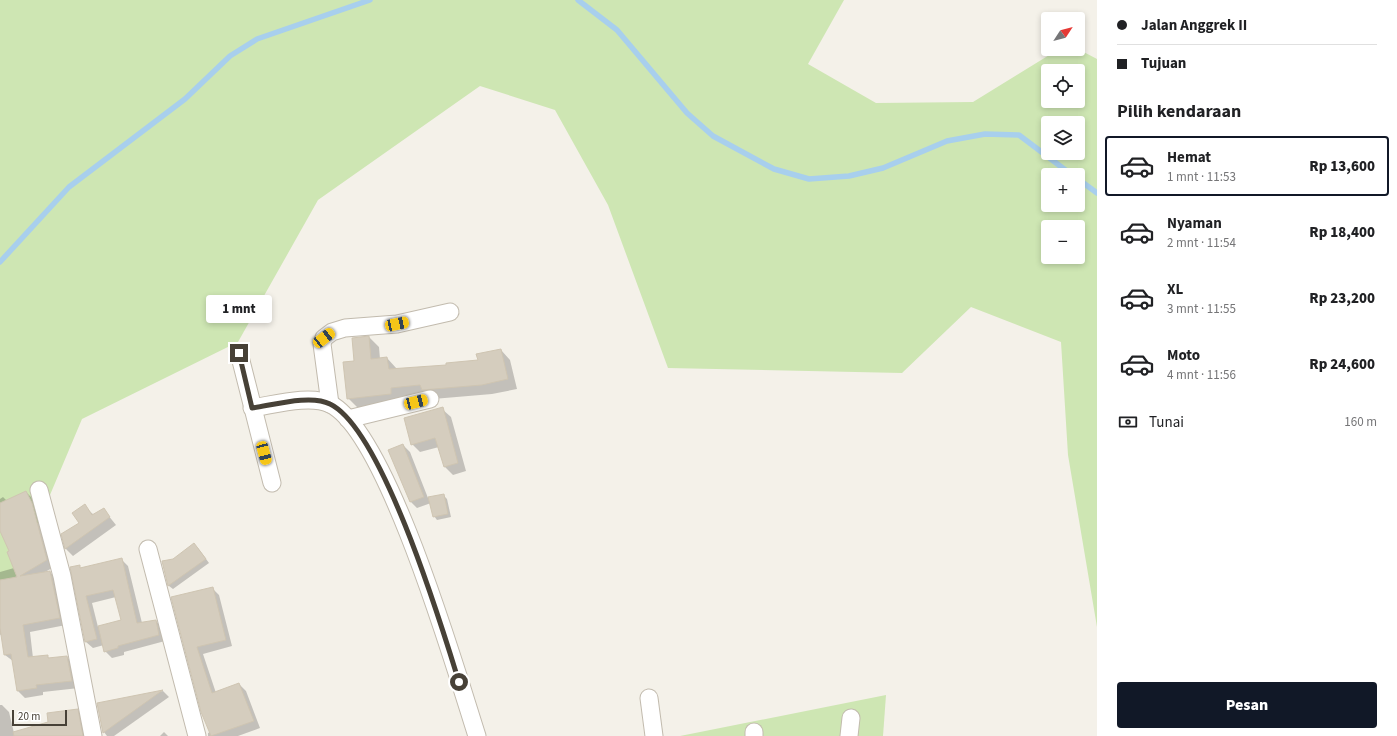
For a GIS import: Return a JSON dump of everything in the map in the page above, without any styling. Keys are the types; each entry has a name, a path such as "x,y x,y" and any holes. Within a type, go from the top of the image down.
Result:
{"street":[{"path":"330,404 322,344 324,338 332,332 345,328 397,324 450,312"},
{"path":"239,353 272,483"},
{"path":"348,419 430,399"},
{"path":"252,408 296,401 318,401 330,404 348,419 367,444 390,489 438,613 477,736"},
{"path":"39,490 62,576 93,736"},
{"path":"148,549 197,736"},
{"path":"649,698 654,736"},
{"path":"849,736 851,718"}],"green space":[{"path":"0,0 844,0 808,64 876,103 973,102 1048,56 1085,56 1085,53 1097,59 1097,627 1068,455 1061,342 971,307 902,373 668,368 608,205 555,110 480,86 318,200 238,342 82,419 7,597 0,595"},
{"path":"886,695 883,736 680,736"}],"building":[{"path":"369,336 371,359 387,357 389,369 446,365 446,363 478,360 476,354 501,349 508,379 482,385 422,390 420,385 391,388 391,394 347,399 343,362 354,361 352,338"},
{"path":"443,407 458,463 444,467 435,438 411,445 404,418"},
{"path":"403,444 424,497 410,502 388,450"},
{"path":"26,491 32,503 47,560 20,576 50,571 60,618 23,625 28,657 48,655 48,658 67,656 72,681 36,685 37,688 17,691 11,654 4,655 0,628 0,580 17,577 7,552 9,551 0,531 0,503"},
{"path":"444,494 448,514 433,517 428,497"},
{"path":"85,504 92,515 104,508 110,517 65,549 61,534 79,523 72,513"},
{"path":"194,543 206,559 168,586 162,561 173,559"},
{"path":"122,558 137,623 156,620 159,635 118,646 118,648 104,652 98,626 121,620 113,590 86,596 97,639 85,642 70,567 80,565 80,568"},
{"path":"213,587 226,640 197,647 212,693 239,683 254,721 211,736 201,712 171,597"},
{"path":"163,690 103,733 97,703"},
{"path":"78,709 83,736 14,736 13,732 48,722 47,713"}],"waterway":[{"path":"0,262 69,187 185,99 230,56 257,39 370,0"},
{"path":"578,0 617,30 687,113 713,136 774,169 809,179 849,176 883,168 947,141 985,134 1019,135 1063,168"},
{"path":"1085,184 1097,193"}],"route":[{"path":"239,353 252,408 296,401 318,401 330,404 348,419 367,444 390,489 438,613 459,682"}]}
